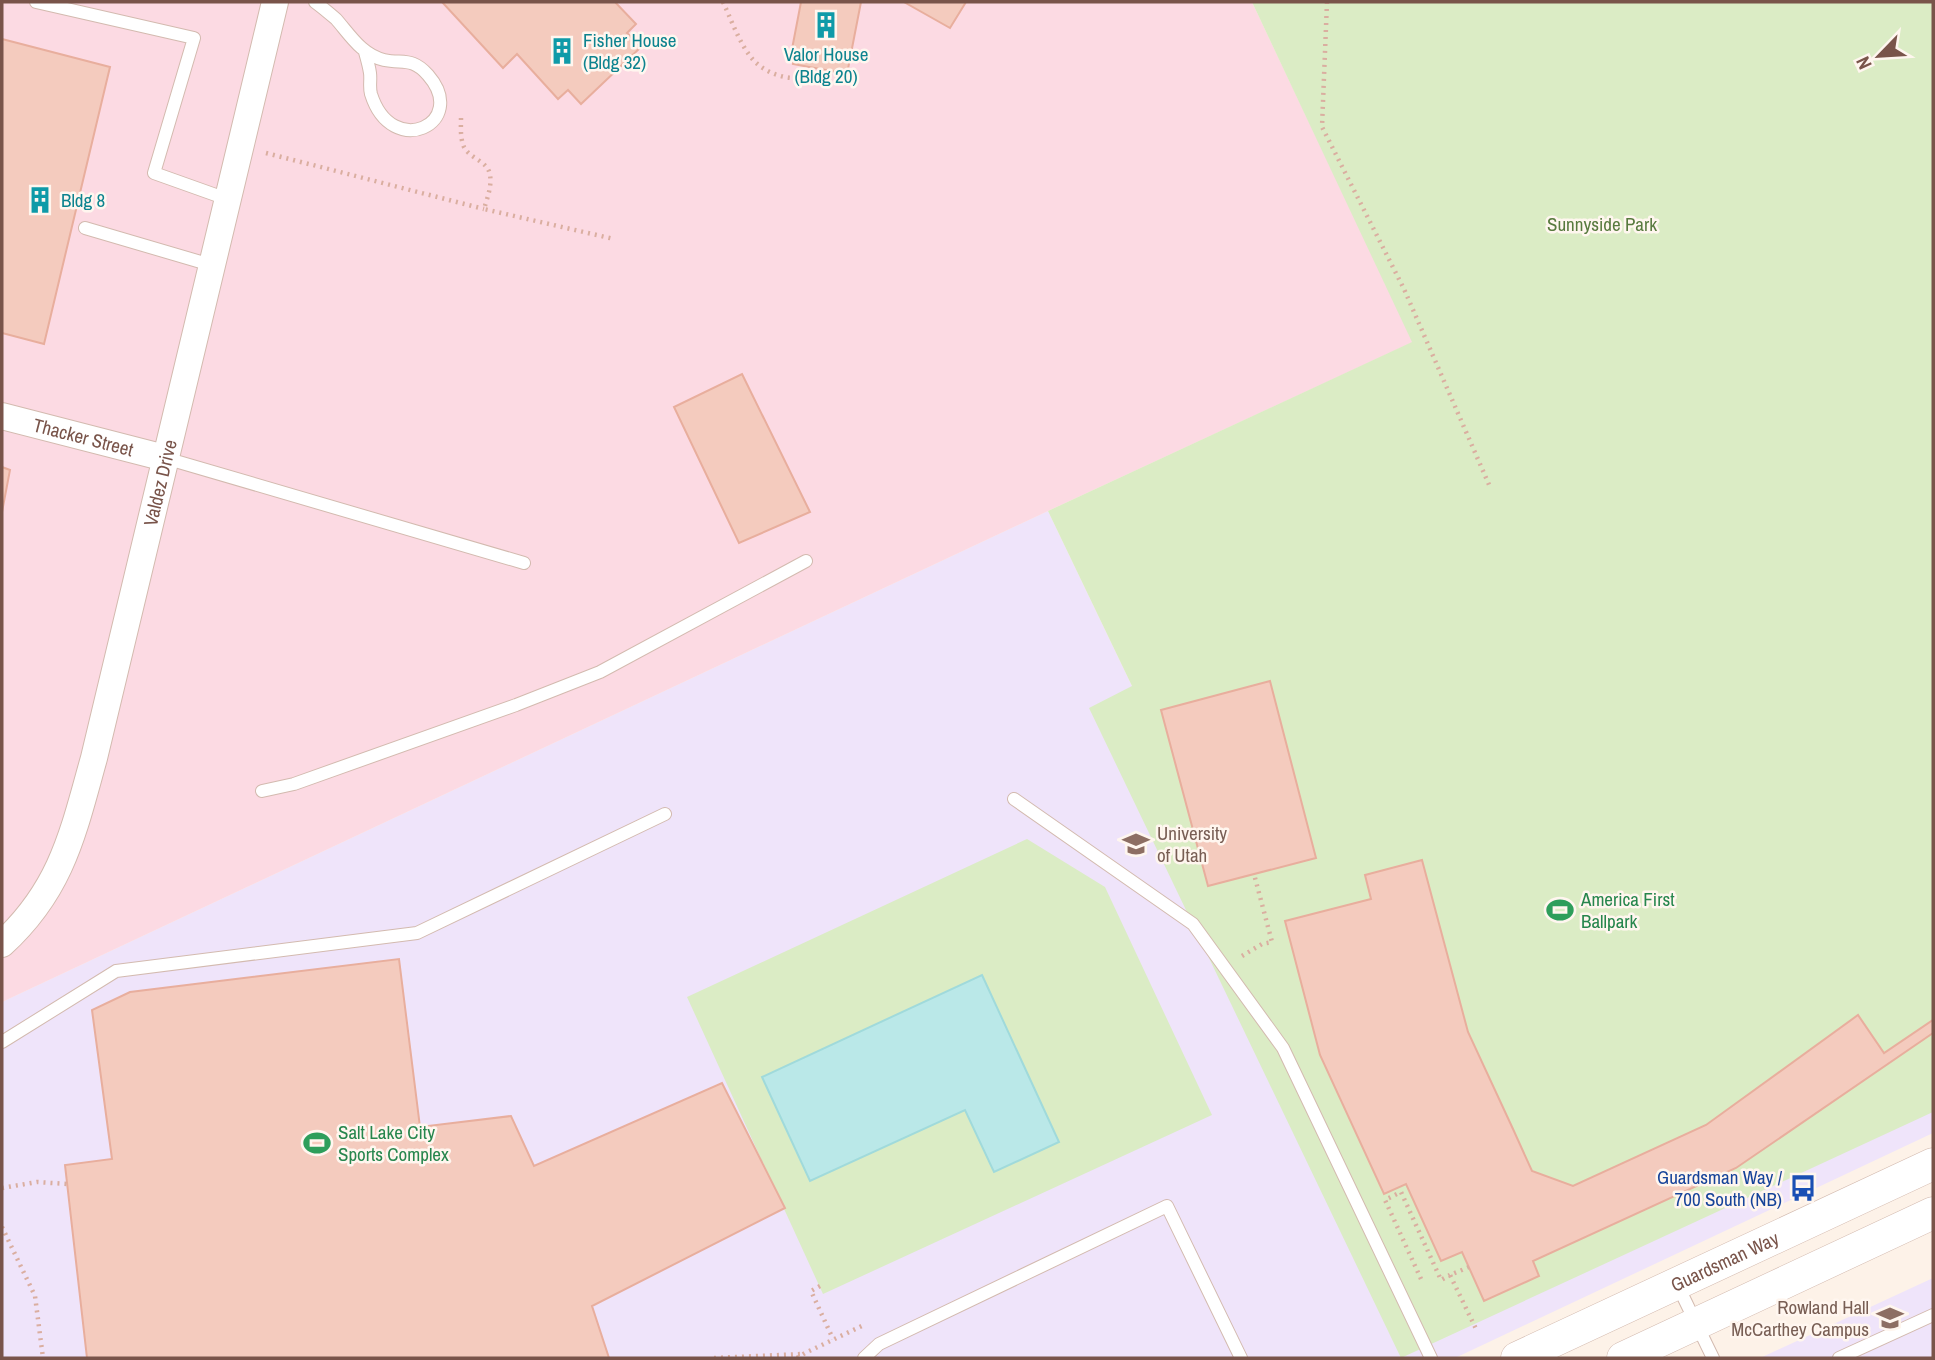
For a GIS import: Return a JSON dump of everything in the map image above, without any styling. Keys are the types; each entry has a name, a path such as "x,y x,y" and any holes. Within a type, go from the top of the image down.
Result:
{"street":[{"name":"Valdez Drive","path":"2,944 38,904 57,873 71,840 94,758 275,2"},
{"name":"Thacker Street","path":"2,416 165,458"},
{"name":"Guardsman Way","path":"1517,1358 1933,1164"},
{"path":"1623,1358 1933,1213"}],"lane":[{"path":"36,2 194,38 154,173 228,199"},
{"path":"315,2 333,16 365,52 384,60 402,60 415,64 427,74 436,86 440,100 438,113 430,124 415,131 400,129 389,123 370,92 370,74 365,52"},
{"path":"85,228 211,265"},
{"path":"165,458 524,563"},
{"path":"262,791 294,784 516,705 600,672 806,561"},
{"path":"1014,799 1193,924 1283,1048 1431,1358"},
{"path":"2,1042 116,971 416,933 665,814"},
{"path":"864,1358 879,1344 1167,1206 1241,1358"},
{"path":"1677,1283 1713,1358"},
{"path":"1839,1358 1933,1315"}],"path":[{"path":"723,2 752,59 777,75 788,78 811,77 817,70"},
{"path":"1327,2 1322,127 1405,289 1490,487"},
{"path":"462,110 461,133 464,148 490,172 491,180 484,209"},
{"path":"264,152 484,209 614,239"},
{"path":"1254,874 1272,942 1262,944"},
{"path":"2,1188 37,1182 67,1184"},
{"path":"1423,1283 1385,1200 1396,1192 1401,1192 1441,1280 1469,1267"},
{"path":"2,1227 35,1296 43,1358"},
{"path":"1450,1275 1477,1331"},
{"path":"820,1286 811,1291 833,1339"},
{"path":"714,1358 803,1354"}],"shaded area":[{"path":"2,2 1252,2 1413,342 2,1002"},
{"name":"University of Utah","path":"1933,410 1933,1133 1455,1358 2,1358 2,1002 1048,511 1132,686"},
{"name":"Rowland Hall McCarthey Campus","path":"1933,1278 1933,1358 1760,1358"}],"green space":[{"name":"America First Ballpark","path":"1252,2 1933,2 1933,1112 1401,1358 1089,708 1132,686 1048,511 1412,342"},
{"path":"1027,839 1105,887 1212,1115 823,1294 687,997"}],"water":[{"path":"982,975 1059,1142 994,1172 965,1110 810,1181 762,1077"}],"building":[{"name":"Fisher House (Bldg 32)","path":"442,2 615,2 636,24 627,33 641,47 581,104 568,90 558,99 517,54 503,68"},
{"name":"Valor House (Bldg 20)","path":"801,2 861,2 847,74 793,64 796,50 792,49"},
{"name":"Valor House (Bldg 20)","path":"904,2 966,2 950,28"},
{"name":"Bldg 8","path":"2,39 110,67 44,344 2,333"},
{"path":"742,374 810,512 739,543 674,407"},
{"path":"2,467 10,470 2,512"},
{"path":"1270,681 1316,858 1208,886 1161,710"},
{"path":"1422,860 1468,1032 1532,1171 1573,1186 1706,1125 1858,1015 1884,1053 1933,1020 1933,1033 1736,1168 1533,1261 1539,1276 1484,1301 1462,1252 1441,1261 1406,1184 1384,1194 1320,1055 1285,921 1371,899 1365,875"},
{"name":"Salt Lake City Sports Complex","path":"399,959 420,1127 511,1116 534,1166 722,1083 785,1208 592,1306 609,1358 87,1358 65,1165 112,1159 92,1010 130,992"}],"place":[{"name":"Valor House (Bldg 20)","path":"826,25"},
{"name":"Fisher House (Bldg 32)","path":"562,51"},
{"name":"Bldg 8","path":"40,200"},
{"name":"University of Utah","path":"1136,844"},
{"name":"America First Ballpark","path":"1560,910"},
{"name":"Salt Lake City Sports Complex","path":"317,1143"},
{"name":"Guardsman Way / 700 South (NB)","path":"1803,1188"},
{"name":"Rowland Hall McCarthey Campus","path":"1890,1318"}],"park label":[{"name":"Sunnyside Park","path":"1602,224"}]}
